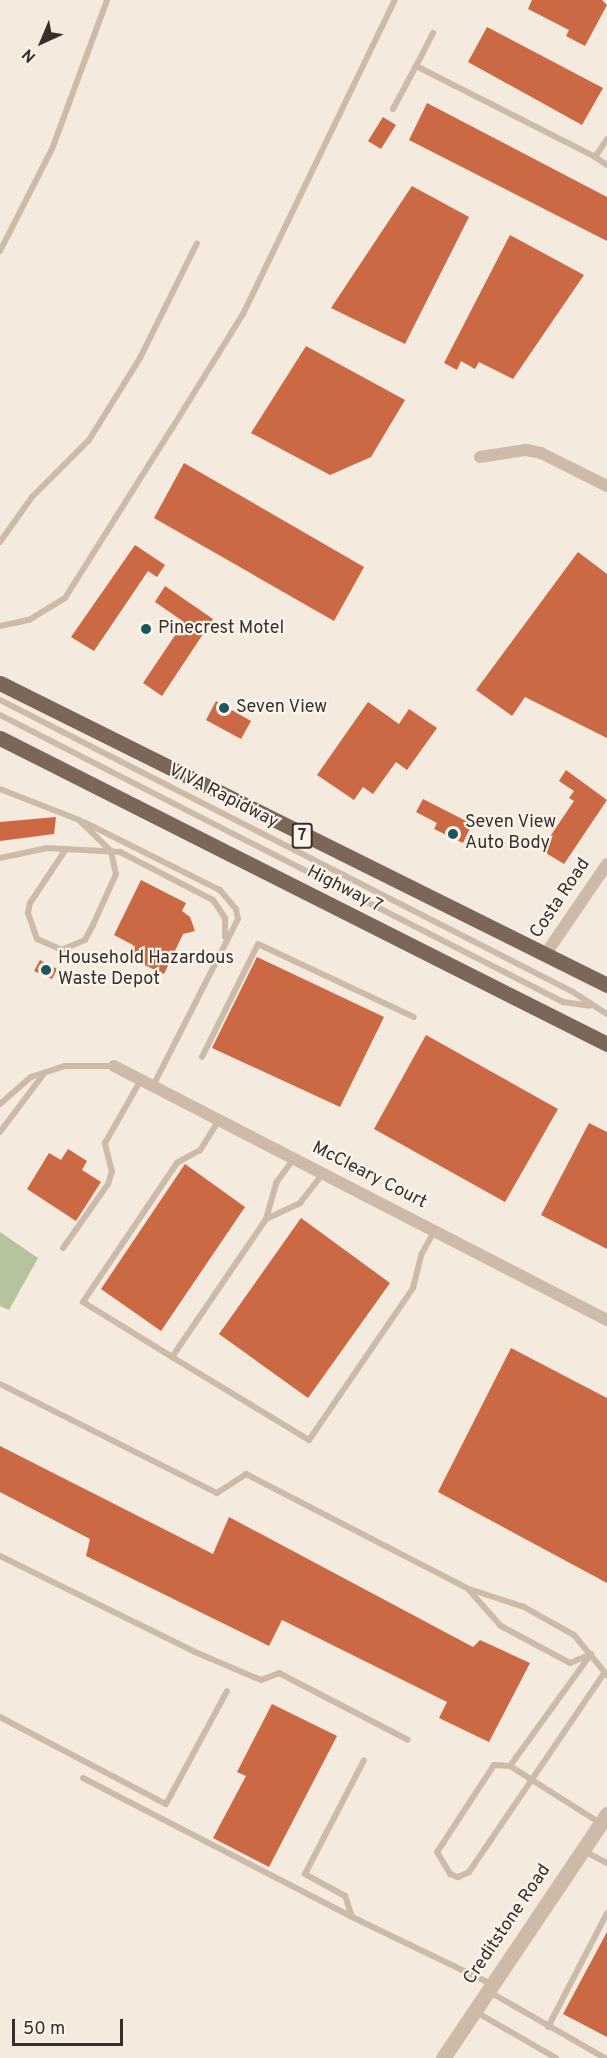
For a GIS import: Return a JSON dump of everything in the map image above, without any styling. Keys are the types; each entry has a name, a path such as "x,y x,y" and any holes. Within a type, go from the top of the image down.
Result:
{"main road":[{"name":"Highway 7","path":"0,683 607,985"},
{"name":"Highway 7","path":"0,738 607,1044"}],"street":[{"path":"480,457 526,450 542,453 607,486"},
{"name":"Costa Road","path":"545,955 607,864"},
{"name":"McCleary Court","path":"114,1066 607,1320"},
{"name":"Creditstone Road","path":"443,2058 604,1819"}],"lane":[{"path":"0,251 52,149 107,0"},
{"path":"0,626 29,620 65,598 159,450 243,314 395,0"},
{"path":"393,109 433,33"},
{"path":"416,66 607,165"},
{"path":"595,158 607,139"},
{"path":"0,542 32,497 88,440 140,358 197,243"},
{"name":"VIVA Rapidway","path":"0,700 573,992 590,1006 607,1014"},
{"name":"VIVA Rapidway","path":"0,715 563,1002 590,1006"},
{"path":"0,789 80,820 219,890 236,909 238,918 225,939 153,1086"},
{"path":"66,849 30,903 28,913 37,939 62,950 72,949 89,932 116,874 111,852 80,820"},
{"path":"0,858 47,848 120,852 213,900 225,918 225,939"},
{"path":"202,1057 258,944 414,1017"},
{"path":"0,1104 31,1077 65,1066 114,1066"},
{"path":"0,1132 43,1075"},
{"path":"63,1248 108,1184 112,1172 105,1143 141,1080"},
{"path":"219,1120 200,1150 177,1163 83,1302 309,1440 413,1288 421,1255 435,1230"},
{"path":"172,1357 266,1220 276,1183 294,1158"},
{"path":"266,1220 300,1203 324,1173"},
{"path":"0,1384 217,1493 246,1474 469,1589 534,1613 574,1635 606,1674 531,1779 469,1872 458,1877 450,1874 437,1852 494,1766 510,1766 531,1779 604,1819"},
{"path":"0,1556 195,1652 261,1680 279,1673 408,1740"},
{"path":"469,1589 501,1626 570,1663 591,1654"},
{"path":"510,1766 591,1654"},
{"path":"0,1718 166,1804 227,1691"},
{"path":"352,1917 345,1896 305,1874 364,1760"},
{"path":"83,1778 490,1987 548,2027 605,2058"},
{"path":"582,1850 607,1863"},
{"path":"548,2027 607,1913"},
{"path":"475,2011 556,2058"}],"green space":[{"path":"0,1232 38,1258 9,1310 0,1306"}],"building":[{"path":"532,0 602,0 607,5 585,46 566,36 569,30 528,9"},
{"path":"487,27 603,88 582,125 468,62"},
{"path":"427,103 607,197 607,241 409,140"},
{"path":"383,117 396,125 381,149 368,141"},
{"path":"412,186 469,217 405,344 331,308"},
{"path":"510,235 584,275 513,379 479,362 475,369 461,361 457,370 444,363"},
{"path":"306,346 405,400 371,457 330,475 251,433"},
{"path":"184,463 364,567 334,621 154,518"},
{"path":"135,545 165,565 157,577 148,571 94,651 71,637"},
{"path":"578,552 607,574 607,738 525,697 512,716 476,690"},
{"path":"165,586 213,619 162,696 143,683 184,622 155,602"},
{"path":"216,701 251,721 241,739 206,720"},
{"path":"368,702 399,724 409,709 437,728 407,770 396,762 373,794 363,787 354,800 317,775"},
{"path":"566,770 607,800 564,864 541,850 574,801 569,798 574,791 559,781"},
{"path":"423,799 472,824 463,843 434,829 437,823 416,812"},
{"path":"56,817 54,834 0,841 0,822"},
{"path":"141,880 186,903 182,911 190,917 195,931 183,934 164,974 127,957 133,945 114,935"},
{"path":"257,957 384,1017 340,1107 212,1048"},
{"name":"Household Hazardous Waste Depot","path":"40,960 57,969 52,979 34,971"},
{"path":"426,1035 558,1109 505,1202 374,1129"},
{"path":"589,1123 607,1132 607,1249 541,1215"},
{"path":"68,1149 87,1161 82,1170 101,1182 76,1221 27,1189 49,1153 61,1160"},
{"path":"185,1164 245,1207 161,1331 101,1289"},
{"path":"301,1218 390,1283 308,1398 219,1334"},
{"path":"511,1348 607,1398 607,1583 438,1492"},
{"path":"0,1446 213,1554 229,1517 473,1647 480,1640 530,1663 489,1742 439,1718 447,1702 282,1620 269,1646 86,1556 90,1539 0,1492"},
{"path":"272,1704 337,1736 269,1867 213,1838 246,1776 237,1772"},
{"path":"607,1932 607,2037 563,2014"}],"place":[{"name":"Pinecrest Motel","path":"146,629"},
{"name":"Seven View","path":"224,708"},
{"name":"Seven View Auto Body","path":"453,834"},
{"name":"Household Hazardous Waste Depot","path":"46,970"}]}
